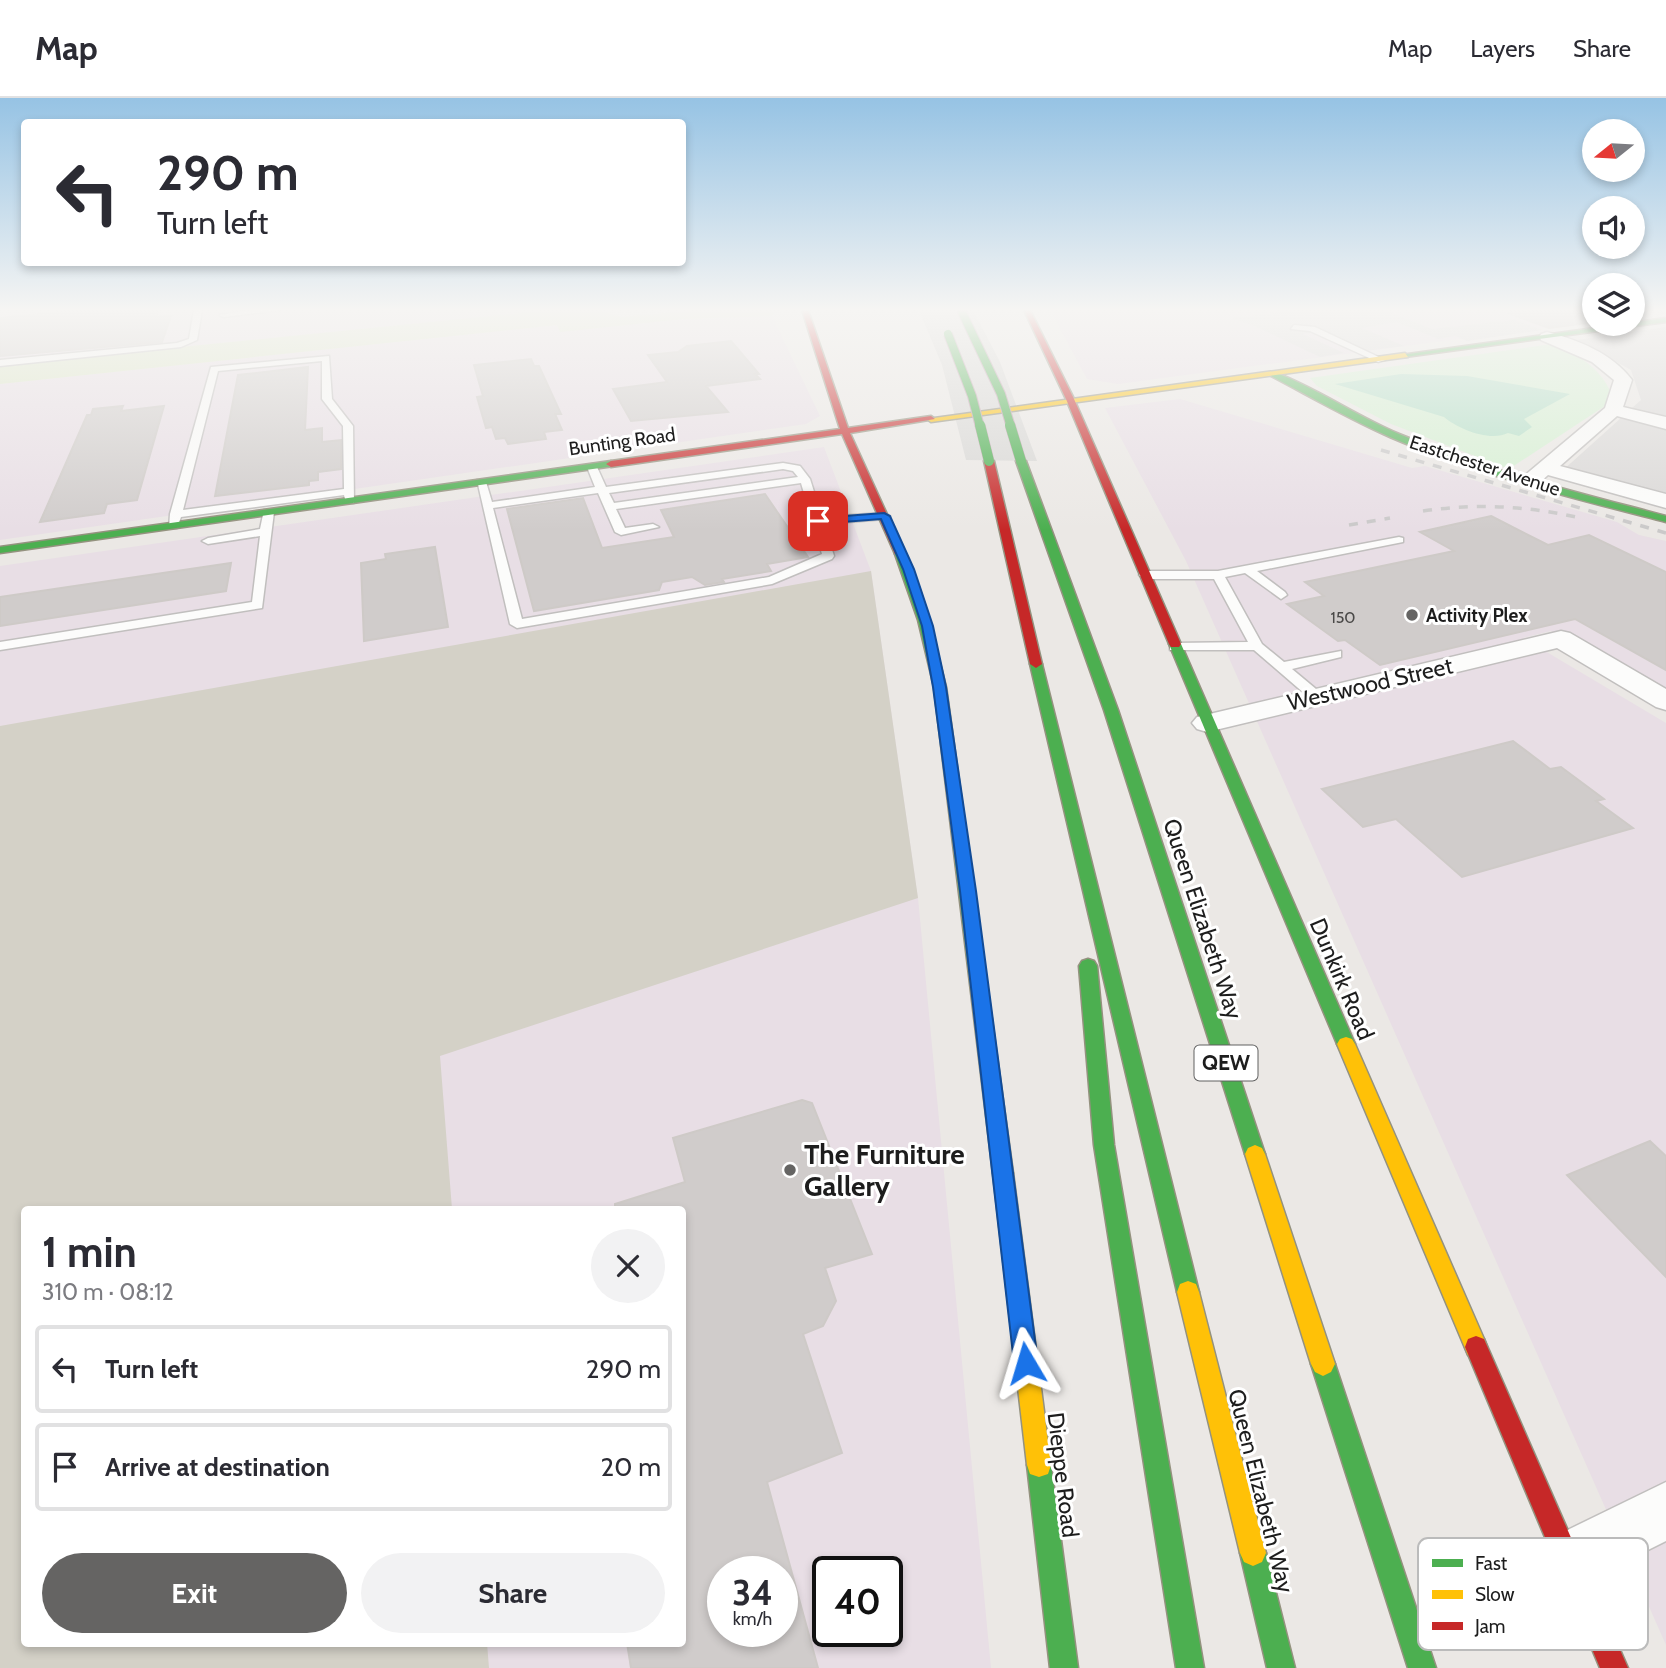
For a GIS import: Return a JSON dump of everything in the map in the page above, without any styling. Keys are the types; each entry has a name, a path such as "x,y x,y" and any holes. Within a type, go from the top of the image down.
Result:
{"main road":[{"name":"Dieppe Road","path":"828,383 845,431 920,603 940,687 968,891 1063,1668"},
{"name":"Queen Elizabeth Way","path":"967,383 989,461 1077,842 1281,1668"},
{"name":"Queen Elizabeth Way","path":"996,383 1021,461 1111,710 1422,1668"},
{"name":"Dunkirk Road","path":"1062,383 1558,1538"},
{"name":"Bunting Road","path":"0,550 175,520 268,512 350,496 481,482 1196,383"},
{"name":"Eastchester Avenue","path":"1291,383 1412,443 1537,474 1666,519"},
{"path":"1164,387 1266,387 1335,407"},
{"path":"1077,842 1104,1145 1190,1668"},
{"name":"Dunkirk Road","path":"1606,1650 1614,1668"}],"street":[{"path":"1537,474 1614,410 1622,383"},
{"path":"1614,410 1666,423"},
{"name":"Eastchester Avenue","path":"1537,474 1666,501"},
{"name":"Westwood Street","path":"1207,723 1561,639 1666,701"},
{"path":"1612,1538 1666,1510"}],"lane":[{"path":"210,383 175,520 350,496 348,426 327,399 327,383"},
{"path":"481,482 487,506 513,607 517,624 772,580 828,556 805,479 796,468 783,466 487,506"},
{"path":"592,467 621,532 653,527"},
{"path":"610,507 805,479"},
{"path":"0,646 258,604 268,512"},
{"path":"818,521 884,516"},
{"path":"208,541 266,532"},
{"path":"1145,575 1218,575 1399,540"},
{"path":"1247,569 1281,595"},
{"path":"1218,575 1257,646 1317,697"},
{"path":"1175,647 1257,646"},
{"path":"1282,667 1336,654"}],"shaded area":[{"path":"804,383 820,416 806,424 0,540 0,384"},
{"path":"1635,383 1666,383 1666,500 1562,471 1641,400"},
{"path":"1180,399 1412,468 1425,466 1617,522 1639,535 1666,541 1666,697 1551,631 1523,638 1666,723 1666,1645 1648,1604 1648,1538 1619,1538 1186,561 1105,408"},
{"path":"824,447 871,571 918,898 991,1668 0,1668 0,566"},
{"path":"871,571 918,898 440,1056 452,1206 21,1206 21,1647 487,1647 489,1668 0,1668 0,726"}],"green space":[{"path":"1315,383 1605,383 1614,400 1509,469 1391,424"},
{"path":"1509,383 1570,394 1524,419 1532,427 1519,436 1508,433 1492,436 1466,430 1444,417 1335,384"}],"pier":[{"path":"947,383 1008,383 1037,461 966,460"}],"building":[{"path":"236,383 307,383 305,430 322,428 322,442 341,440 341,469 318,472 318,480 309,481 309,485 215,496"},
{"path":"479,383 547,383 561,414 555,414 562,430 544,432 546,439 508,444 505,438 496,439 492,427 486,428 477,397 483,396"},
{"path":"657,383 727,383 706,386 728,412 631,421 613,389"},
{"path":"123,406 121,411 164,406 137,500 107,504 104,513 40,522 87,415 91,415 93,409"},
{"path":"765,494 808,557 767,564 771,571 722,579 724,582 705,585 692,577 662,582 659,590 534,611 507,509 583,498 602,548 674,537 661,510"},
{"path":"1491,516 1548,545 1589,535 1666,572 1666,670 1575,619 1380,665 1345,640 1338,641 1287,604 1324,596 1305,582 1454,551 1420,532"},
{"path":"435,547 448,627 364,641 361,563 386,559 385,554"},
{"path":"231,563 226,591 0,626 0,597"},
{"path":"1513,741 1550,769 1561,767 1604,799 1596,801 1633,828 1462,877 1396,819 1363,827 1322,789"},
{"path":"802,1100 812,1103 872,1254 825,1268 836,1301 823,1326 803,1334 842,1453 767,1482 787,1556 707,1556 707,1647 798,1647 798,1595 818,1668 631,1668 628,1647 686,1647 686,1206 615,1204 685,1182 673,1138"},
{"path":"1650,1141 1666,1156 1666,1277 1567,1175"}],"railway":[{"path":"1381,450 1666,533"},
{"path":"1423,511 1502,507 1581,518"},
{"path":"1349,525 1390,518"}],"traffic: fast":[{"path":"967,383 989,461"},
{"path":"996,383 1021,461"},
{"path":"1292,383 1394,435 1460,460 1528,482 1666,519"},
{"path":"1021,461 1111,710 1255,1154"},
{"path":"0,550 611,464"},
{"path":"900,554 923,620 940,687 1003,1173"},
{"path":"1175,644 1346,1044"},
{"path":"1036,664 1188,1292"},
{"path":"1088,966 1104,1145 1190,1668"},
{"path":"1323,1364 1422,1668"},
{"path":"1039,1465 1064,1668"},
{"path":"1253,1553 1281,1668"}],"traffic: slow":[{"path":"931,419 1196,383"},
{"path":"1346,1044 1476,1347"},
{"path":"1255,1154 1323,1364"},
{"path":"1003,1173 1039,1465"},
{"path":"1188,1292 1253,1553"}],"traffic: jam":[{"path":"829,383 845,431 900,554"},
{"path":"1062,383 1175,644"},
{"path":"611,464 931,419"},
{"path":"989,461 1036,664"},
{"path":"1476,1347 1558,1538"},
{"path":"1606,1650 1614,1668"}],"place":[{"name":"Activity Plex","path":"1412,615"},
{"name":"The Furniture Gallery","path":"790,1170"}],"route":[{"path":"818,521 884,516 908,569 928,626 940,687 968,891 1026,1363"}]}
